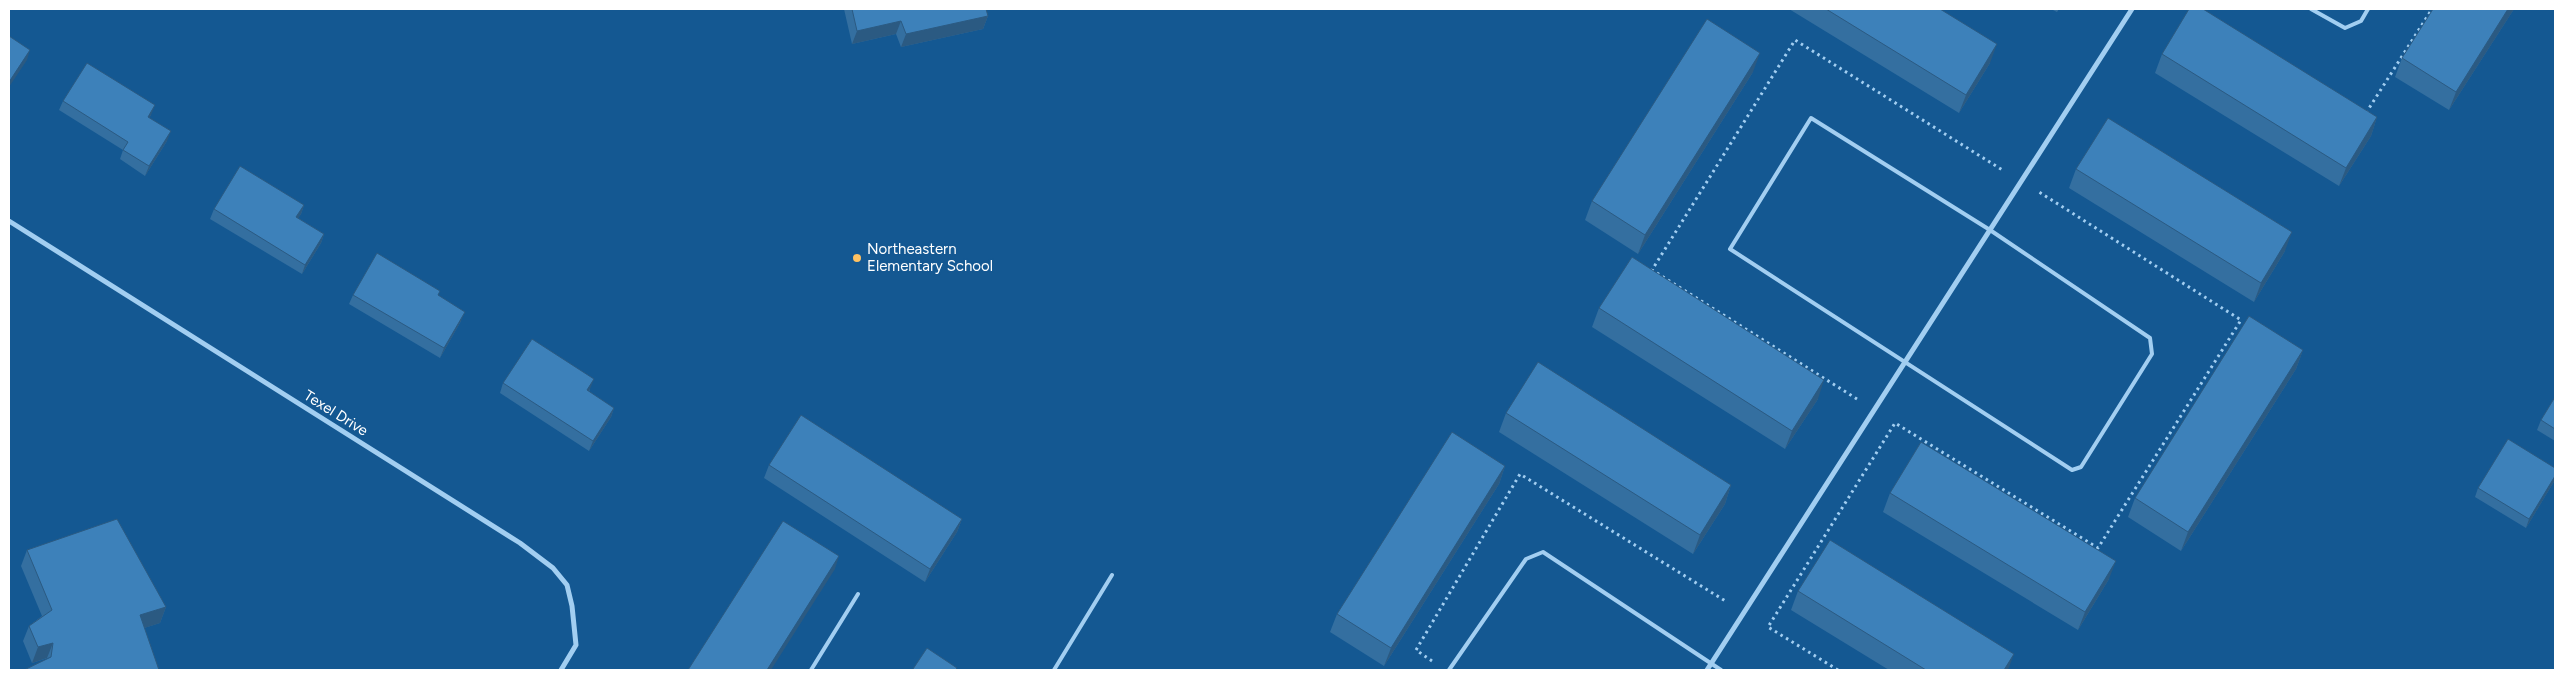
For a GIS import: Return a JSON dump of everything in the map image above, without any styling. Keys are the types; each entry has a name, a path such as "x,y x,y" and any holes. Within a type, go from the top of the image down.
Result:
{"street":[{"path":"1707,670 2132,9"},
{"name":"Texel Drive","path":"9,221 520,543 553,568 566,585 572,606 576,645 563,670"}],"lane":[{"path":"2311,9 2345,28 2361,21 2368,9"},
{"path":"1811,118 1990,230 2150,338 2152,354 2081,467 2072,470 1904,363 1730,249 1811,118"},
{"path":"1449,670 1526,559 1542,552 1721,670"},
{"path":"1054,670 1112,575"},
{"path":"811,670 858,594"}],"path":[{"path":"2358,108 2366,113 2432,9"},
{"path":"2021,182 1794,40 1652,270 2098,548 2241,320 2038,192 2043,183"},
{"path":"1838,670 1768,627 1895,423"}],"building":[{"path":"852,9 986,9 988,16 906,34 901,21 857,31"},
{"path":"1826,9 1940,9 1997,44 1966,95"},
{"path":"2189,9 2203,9 2377,117 2346,168 2162,54"},
{"path":"2433,9 2508,9 2456,92 2402,58"},
{"path":"1707,19 1760,53 1645,235 1592,201"},
{"path":"9,36 30,50 9,82"},
{"path":"87,63 155,105 148,117 171,131 149,166 123,150 128,142 63,101"},
{"path":"2108,118 2292,232 2261,283 2076,169"},
{"path":"240,166 304,205 296,217 324,234 305,265 214,209"},
{"path":"377,253 440,291 438,295 465,312 444,348 353,295"},
{"path":"1632,257 1824,380 1792,431 1599,308"},
{"path":"2249,316 2303,350 2188,532 2135,498"},
{"path":"532,339 594,379 587,390 614,408 593,441 503,383"},
{"path":"1538,362 1731,485 1700,535 1506,413"},
{"path":"2555,397 2555,429 2541,420"},
{"path":"801,415 962,519 930,569 769,465"},
{"path":"1452,432 1505,466 1391,648 1337,614"},
{"path":"2508,439 2555,468 2555,476 2529,519 2478,488"},
{"path":"1921,442 2116,561 2085,612 1890,493"},
{"path":"117,519 166,607 140,615 159,670 24,670 51,657 53,643 38,647 29,626 52,610 27,550"},
{"path":"783,521 839,556 767,670 688,670"},
{"path":"1830,540 2014,654 2004,670 1926,670 1798,591"},
{"path":"927,648 957,668 955,670 913,669"}],"place":[{"name":"Northeastern Elementary School","path":"857,258"}]}
